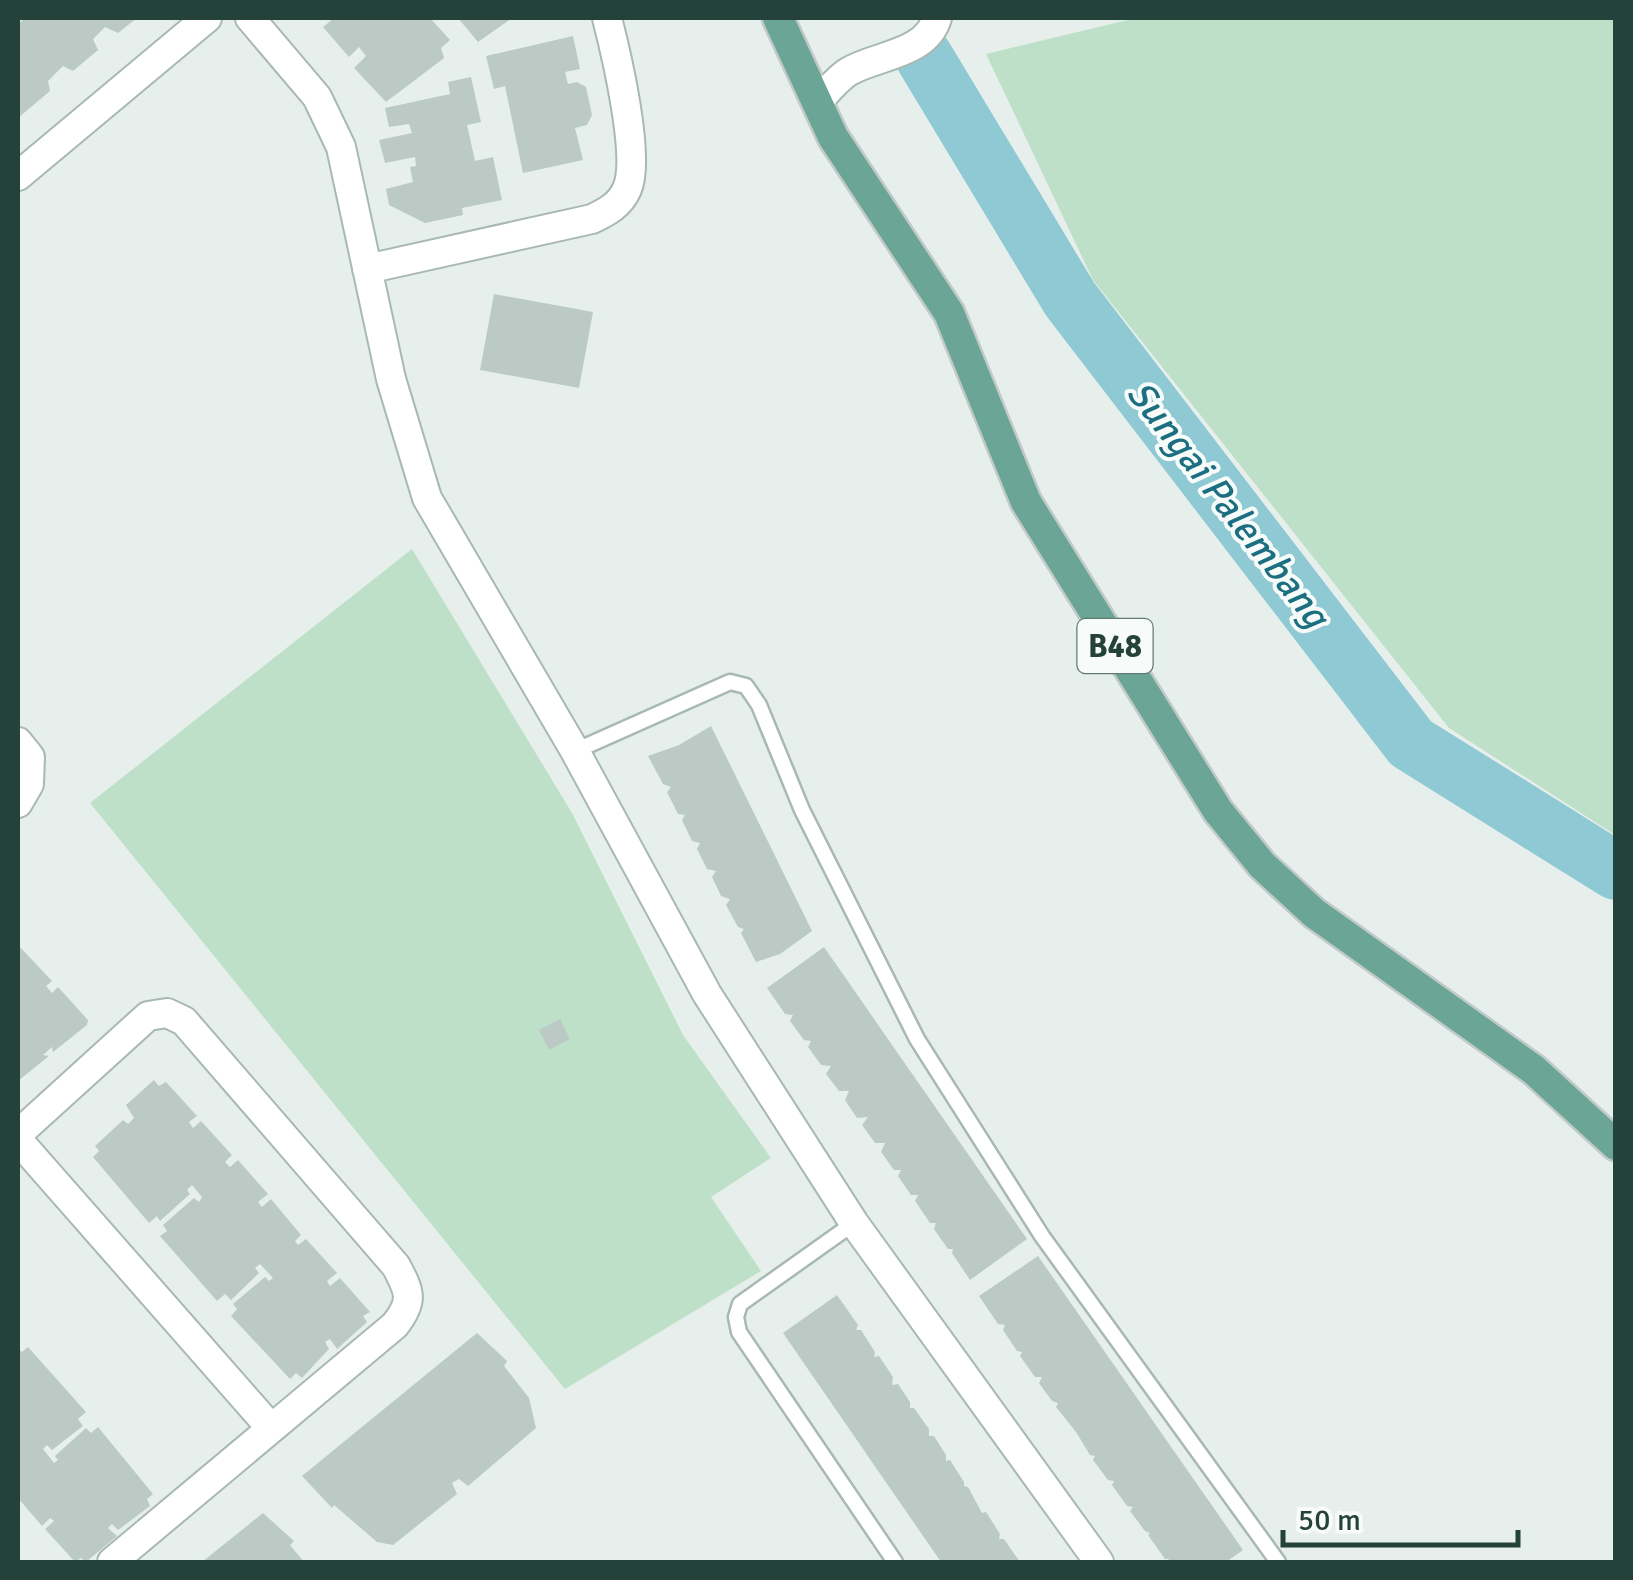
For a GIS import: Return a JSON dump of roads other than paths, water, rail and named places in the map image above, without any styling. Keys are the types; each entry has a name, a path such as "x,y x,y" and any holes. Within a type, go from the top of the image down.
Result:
{"main road":[{"name":"B48","path":"778,18 833,137 949,313 1026,502 1218,811 1262,865 1314,913 1534,1070 1616,1145"}],"street":[{"path":"18,176 207,18"},
{"path":"250,18 317,97 341,147 391,380 426,498 575,752 707,994 854,1223 1099,1562"},
{"path":"367,269 592,219 612,209 626,190 632,167 617,54 607,18"},
{"path":"818,101 847,73 922,39 937,18"},
{"path":"18,742 30,757 29,784 19,802"},
{"path":"112,1562 395,1325 407,1310 408,1288 396,1266 184,1021 167,1012 148,1016 18,1137 271,1428"}],"lane":[{"path":"575,752 730,682 746,686 760,705 802,810 916,1039 1042,1236 1278,1562"},
{"path":"854,1223 740,1304 736,1317 739,1332 895,1562"}],"waterway":[{"name":"Sungai Palembang","path":"924,57 1070,299 1411,743 1616,871"}]}
